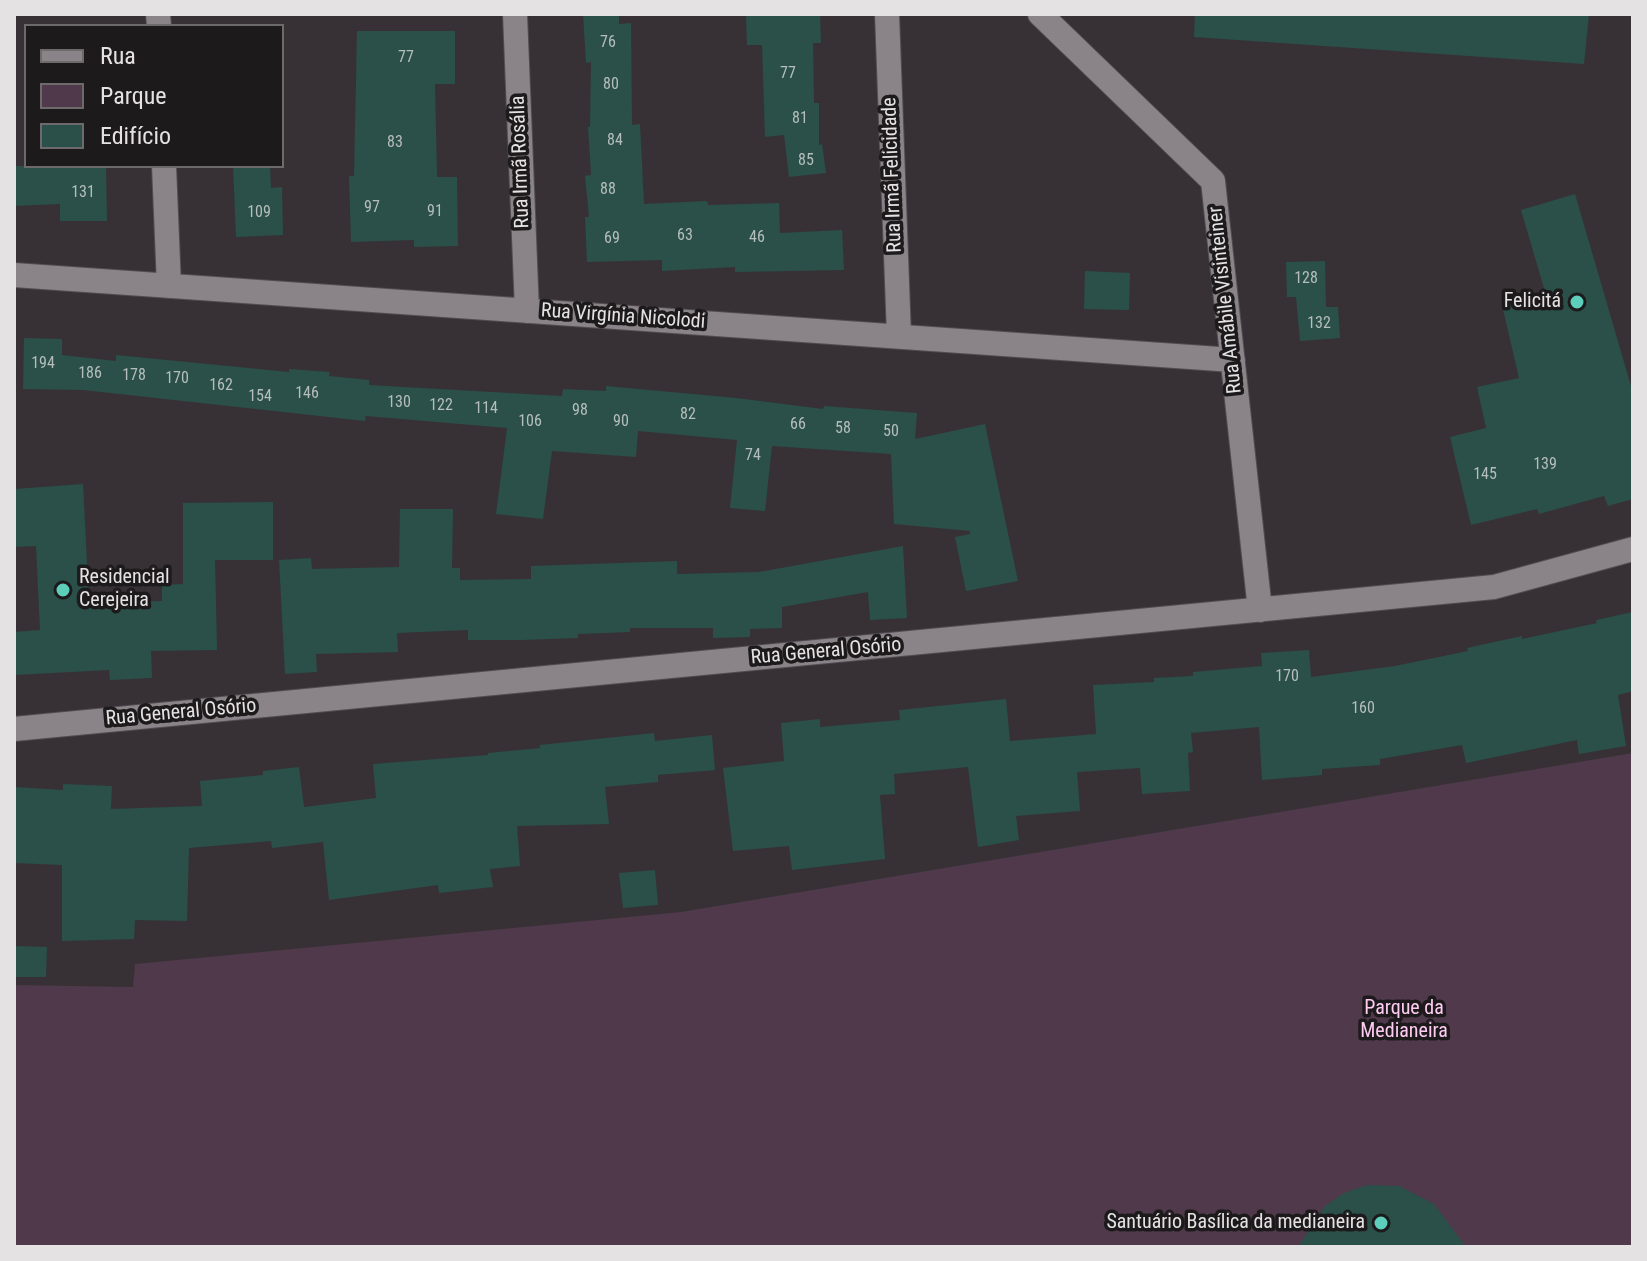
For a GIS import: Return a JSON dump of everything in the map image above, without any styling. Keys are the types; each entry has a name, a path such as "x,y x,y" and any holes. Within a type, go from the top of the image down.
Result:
{"street":[{"name":"Rua Irmã Rosália","path":"515,14 527,311"},
{"name":"Rua Irmã Felicidade","path":"887,14 899,336"},
{"name":"Rua Amábile Visinteiner","path":"1040,14 1213,181 1260,610"},
{"path":"164,168 169,286"},
{"name":"Rua Virgínia Nicolodi","path":"14,275 1233,360"},
{"name":"Rua General Osório","path":"14,729 1494,587 1633,549"}],"green space":[{"name":"Parque da Medianeira","path":"1633,753 1633,1247 14,1247 14,985 133,987 135,964 681,912"}],"building":[{"path":"583,14 619,14 619,24 631,23 632,125 640,124 644,204 707,201 708,205 779,203 780,233 842,230 844,270 735,272 735,267 662,271 662,260 587,262 585,217 589,217 585,176 591,175 588,127 591,62 586,63"},
{"path":"746,14 820,14 821,43 813,43 814,103 819,103 819,145 822,144 826,173 789,177 784,135 765,137 762,45 747,45"},
{"path":"1195,14 1589,14 1584,64 1194,37"},
{"path":"357,31 455,31 455,84 435,84 437,177 457,177 458,246 414,247 414,240 351,242 349,176 354,176"},
{"path":"14,166 106,168 107,221 60,221 60,204 14,206"},
{"path":"233,168 270,168 271,188 282,187 283,235 236,237"},
{"path":"1575,194 1633,393 1633,499 1608,506 1604,496 1539,514 1537,509 1471,525 1450,437 1486,428 1477,387 1519,378 1502,305 1546,295 1521,210"},
{"path":"1325,261 1326,307 1338,307 1340,338 1300,341 1296,297 1287,297 1286,262"},
{"path":"1085,271 1130,273 1129,310 1084,309"},
{"path":"24,338 62,339 62,355 116,361 116,355 289,372 289,369 330,372 329,376 369,380 369,385 562,396 563,389 606,391 606,386 823,409 824,406 917,413 915,439 985,424 1018,581 966,591 955,537 970,534 970,531 894,524 891,454 772,446 765,511 730,508 737,440 638,431 636,457 552,451 543,519 496,514 507,428 366,416 365,421 83,390 23,389"},
{"path":"83,484 89,604 162,601 162,585 183,584 183,503 273,502 273,560 215,560 217,650 151,651 152,678 110,680 109,670 14,675 14,632 40,630 36,546 14,547 14,489"},
{"path":"400,509 453,509 452,568 460,568 460,580 531,579 531,566 677,561 677,574 759,572 903,546 907,618 870,620 868,592 782,607 782,628 750,629 750,637 713,638 713,628 630,628 630,632 578,634 578,638 522,640 468,640 468,630 397,633 398,652 316,654 317,672 285,674 279,560 311,558 312,569 399,567"},
{"path":"1633,612 1633,691 1618,695 1626,746 1579,754 1577,740 1466,763 1462,745 1380,759 1380,765 1322,769 1322,775 1262,780 1259,727 1191,733 1193,752 1188,753 1190,791 1142,794 1140,768 1077,772 1080,811 1016,816 1019,840 978,847 968,767 894,774 895,794 880,795 885,859 792,870 789,846 733,851 723,768 784,761 781,723 820,719 820,727 900,720 899,710 1006,699 1010,741 1096,734 1093,685 1154,682 1154,678 1193,676 1193,672 1262,666 1261,653 1309,650 1311,677 1395,666 1522,636 1522,639 1597,623 1596,620"},
{"path":"654,733 655,741 712,735 715,770 658,775 658,782 605,787 609,824 517,826 520,866 490,869 493,887 439,893 438,885 329,900 323,842 272,848 271,841 189,848 187,921 135,920 134,939 62,941 62,865 14,863 14,787 63,790 63,784 112,786 111,809 202,806 200,781 263,775 263,771 299,767 304,807 376,798 373,764 488,755 540,748 540,745"},
{"path":"655,870 658,905 623,908 619,873"},
{"path":"14,946 47,947 46,977 14,977"},
{"name":"Santuário Basílica da medianeira","path":"1367,1185 1399,1186 1434,1204 1466,1247 1298,1247 1325,1206 1344,1193"}],"place":[{"name":"Felicitá","path":"1577,302"},
{"name":"Residencial Cerejeira","path":"63,590"},
{"name":"Santuário Basílica da medianeira","path":"1381,1223"}]}
